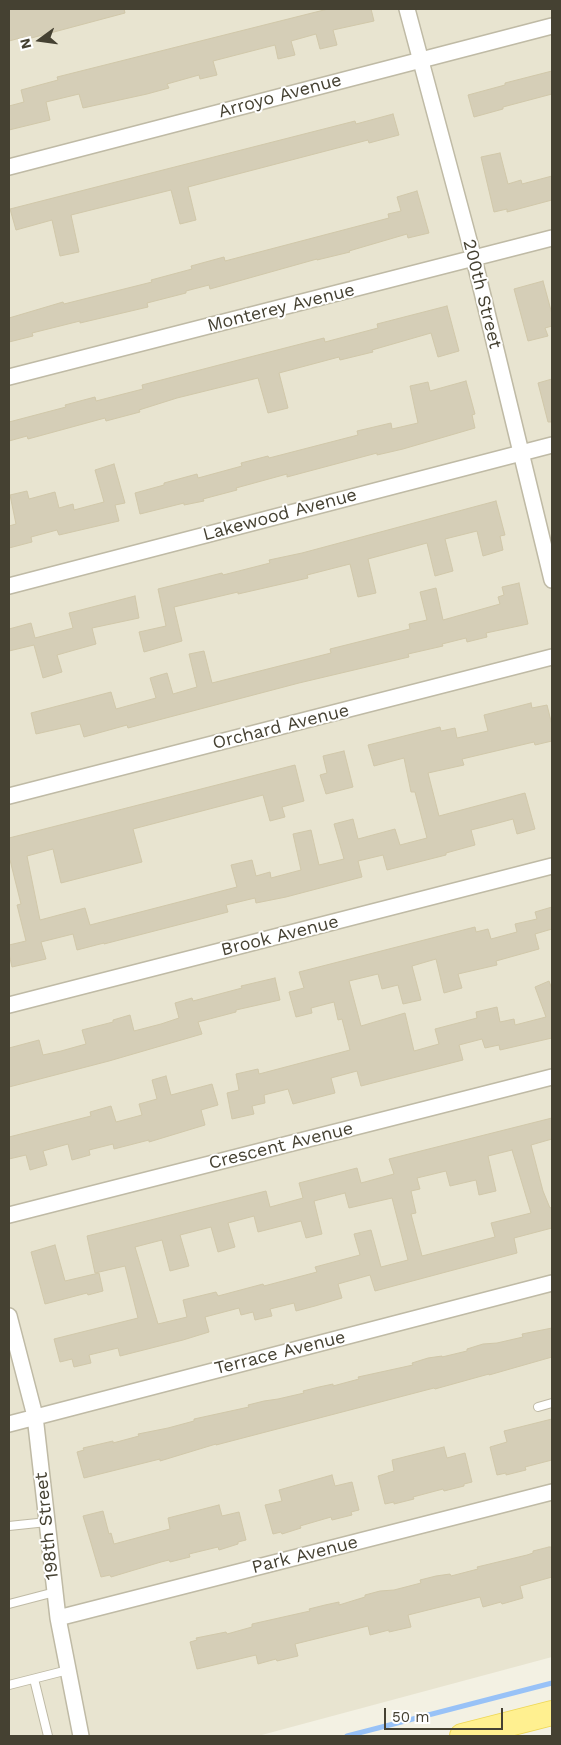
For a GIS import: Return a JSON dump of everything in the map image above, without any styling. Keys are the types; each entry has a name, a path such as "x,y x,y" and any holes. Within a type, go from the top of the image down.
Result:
{"main road":[{"path":"462,1736 552,1713"}],"street":[{"name":"200th Street","path":"407,9 474,259 552,580"},
{"name":"Arroyo Avenue","path":"9,167 552,26"},
{"name":"Monterey Avenue","path":"9,377 552,238"},
{"name":"Lakewood Avenue","path":"9,586 552,445"},
{"name":"Orchard Avenue","path":"9,796 552,657"},
{"name":"Brook Avenue","path":"9,1006 552,866"},
{"name":"Crescent Avenue","path":"9,1215 552,1077"},
{"name":"Terrace Avenue","path":"9,1424 552,1283"},
{"name":"198th Street","path":"9,1319 35,1416 58,1618 81,1736"},
{"name":"Park Avenue","path":"58,1618 552,1492"}],"lane":[{"path":"538,1407 552,1403"},
{"path":"9,1526 47,1522"},
{"path":"9,1604 55,1592"},
{"path":"9,1685 68,1670"},
{"path":"34,1679 48,1736"}],"shaded area":[{"path":"9,9 552,9 552,1657 258,1736 9,1736"}],"building":[{"path":"9,9 124,9 125,13 24,40 24,37 9,41"},
{"path":"328,9 371,9 374,21 333,30 337,45 320,49 316,34 291,41 295,55 278,59 275,45 213,61 217,75 200,79 199,75 167,84 169,88 147,94 83,108 79,94 46,102 50,120 9,130 9,106 24,102 21,90 58,80 57,77"},
{"path":"552,71 552,94 474,117 468,95"},
{"path":"393,114 399,135 369,143 368,140 188,187 196,220 180,224 171,190 71,215 79,252 60,256 52,220 16,230 10,209 355,121 356,124"},
{"path":"500,153 508,184 521,180 522,184 552,176 552,200 507,212 507,209 494,212 481,157"},
{"path":"417,191 429,233 408,238 407,234 350,252 317,259 210,289 209,285 147,303 148,307 32,333 33,336 9,342 9,318 63,302 64,304 152,282 151,280 192,269 191,266 224,257 225,261 389,218 388,214 401,211 397,197"},
{"path":"543,281 552,314 552,326 545,328 548,336 528,341 514,289"},
{"path":"447,306 459,351 438,357 431,333 372,350 373,352 340,360 339,357 279,373 288,408 268,413 258,378 177,398 139,410 140,412 106,421 105,418 28,439 27,436 9,441 9,422 66,407 65,405 95,397 96,401 143,389 142,385 324,338 325,342 378,328 377,324"},
{"path":"552,379 552,422 548,422 538,383"},
{"path":"466,381 475,414 472,415 475,428 403,449 377,455 377,453 287,477 287,474 236,488 237,490 203,499 204,501 184,505 184,503 140,514 135,493 197,474 198,478 242,466 241,463 268,456 269,458 358,435 357,431 391,423 392,429 418,423 410,386 428,382 430,391"},
{"path":"114,464 125,503 115,505 119,521 59,535 57,530 31,537 32,542 9,548 9,526 16,524 10,495 27,491 29,499 55,492 59,508 73,504 74,510 104,502 95,470"},
{"path":"496,501 505,535 500,536 503,550 483,556 477,531 445,539 453,571 435,576 427,543 368,559 376,593 358,597 350,564 307,575 308,578 174,607 182,641 144,652 139,632 166,626 158,589 270,563 269,560 302,553"},
{"path":"519,583 528,624 486,633 487,637 467,642 466,638 442,644 443,646 408,654 409,657 299,683 128,728 127,725 84,737 80,724 36,734 31,713 111,692 116,709 156,698 150,678 167,673 173,694 197,687 189,654 204,651 212,683 331,653 330,649 410,629 409,624 427,620 420,592 436,588 443,620 500,604 498,597 504,595 502,587"},
{"path":"135,596 139,618 92,628 96,644 57,655 62,672 43,678 34,645 9,651 9,629 31,623 35,638 73,628 69,613"},
{"path":"531,703 532,708 547,705 552,725 552,741 535,745 534,742 462,759 464,765 428,773 439,816 525,793 535,829 517,834 513,819 471,830 475,845 446,853 446,855 387,870 383,855 358,861 362,877 286,897 256,903 255,898 226,905 228,912 104,944 77,950 73,934 41,942 46,959 12,967 9,945 26,941 17,905 21,904 9,861 9,838 295,765 304,801 282,807 285,817 270,821 263,795 133,829 142,862 61,883 53,849 27,856 40,920 85,908 90,925 237,887 231,865 252,860 256,876 270,872 271,878 301,870 293,834 311,830 319,865 344,859 334,824 353,819 358,839 395,829 400,845 427,838 415,792 411,792 404,758 374,766 368,745 440,727 441,731 455,728 457,738 488,731 484,715"},
{"path":"344,751 353,787 326,794 320,775 327,773 323,756"},
{"path":"552,907 552,929 535,934 539,949 496,961 497,965 458,974 462,988 444,993 436,959 412,966 421,1000 403,1004 398,985 382,989 378,974 349,981 361,1026 405,1013 414,1051 439,1044 435,1029 477,1018 476,1012 497,1007 500,1022 514,1019 515,1025 546,1017 535,987 549,981 552,989 552,1038 500,1050 499,1045 485,1048 482,1039 459,1045 463,1060 361,1086 357,1071 331,1078 335,1093 293,1104 288,1089 264,1095 265,1103 252,1106 254,1114 232,1119 227,1093 239,1090 236,1074 258,1069 259,1074 350,1050 342,1019 338,1020 334,1002 311,1008 312,1013 296,1017 289,992 304,988 299,972 475,927 476,932 488,929 491,939 517,932 515,924 537,919 535,912"},
{"path":"275,978 280,1000 236,1010 236,1012 198,1022 202,1034 9,1087 9,1048 39,1040 43,1055 61,1051 86,1044 82,1030 113,1022 113,1020 130,1015 134,1031 161,1024 179,1018 175,1003 192,998 193,1001"},
{"path":"166,1076 171,1095 212,1084 218,1105 201,1110 205,1125 149,1142 149,1140 114,1149 113,1144 89,1150 90,1155 72,1160 68,1144 43,1151 47,1165 30,1170 26,1155 9,1159 9,1137 91,1116 90,1112 111,1106 116,1122 142,1115 139,1104 157,1099 152,1080"},
{"path":"552,1118 552,1139 531,1145 543,1191 550,1208 552,1207 552,1228 514,1238 517,1253 375,1291 370,1275 338,1284 342,1298 315,1306 296,1311 294,1303 270,1309 272,1316 255,1320 253,1312 241,1315 239,1308 205,1317 209,1332 183,1340 120,1356 118,1348 89,1355 91,1363 74,1367 72,1359 60,1362 54,1339 138,1318 125,1266 95,1273 87,1236 266,1191 270,1207 303,1198 299,1183 357,1168 361,1183 394,1174 389,1159","holes":["512,1150 531,1213 491,1223 495,1237 422,1256 411,1214 416,1213 411,1191 420,1189 417,1178 446,1171 450,1186 476,1180 479,1195 496,1191 488,1156","345,1193 349,1208 392,1198 408,1260 381,1267 371,1230 354,1234 360,1255 315,1267 317,1272 264,1286 263,1284 218,1296 216,1292 183,1300 187,1317 158,1324 135,1247 162,1240 170,1271 189,1266 180,1235 211,1227 218,1252 235,1247 228,1223 254,1216 258,1232 301,1221 306,1238 322,1234 314,1201"]},
{"path":"55,1245 65,1281 99,1273 103,1291 88,1295 87,1293 45,1304 31,1252"},
{"path":"552,1328 552,1357 435,1389 216,1444 160,1461 160,1459 84,1478 77,1452 84,1450 83,1448 113,1441 113,1443 139,1436 138,1434 194,1421 194,1419 304,1393 303,1391 319,1387 333,1384 333,1386 359,1379 358,1377 413,1365 412,1363 428,1358 467,1351 467,1349 483,1344 523,1337 522,1334"},
{"path":"552,1419 552,1460 525,1467 526,1470 506,1475 506,1473 497,1475 490,1447 507,1442 504,1431"},
{"path":"444,1447 447,1458 465,1453 472,1482 464,1484 464,1486 413,1497 414,1499 394,1504 394,1502 385,1504 378,1476 394,1471 392,1460"},
{"path":"332,1475 335,1486 352,1482 359,1510 351,1512 352,1515 332,1520 331,1517 300,1526 301,1528 282,1534 281,1532 273,1534 265,1505 282,1501 279,1490"},
{"path":"219,1505 222,1516 239,1512 246,1540 219,1550 218,1547 189,1554 190,1557 170,1562 169,1560 161,1562 111,1577 110,1575 101,1577 83,1516 103,1511 109,1534 111,1533 114,1544 170,1529 168,1518"},
{"path":"552,1547 552,1577 520,1586 523,1598 483,1607 480,1597 408,1615 411,1627 370,1635 368,1626 295,1644 298,1656 258,1664 256,1655 197,1669 190,1642 197,1640 196,1638 226,1632 227,1634 252,1627 252,1624 310,1611 309,1609 339,1602 339,1605 365,1597 365,1595 421,1583 420,1580 436,1576 450,1574 451,1576 478,1569 477,1567 527,1555 533,1553 533,1551"}],"waterway":[{"path":"347,1736 552,1683"}]}
